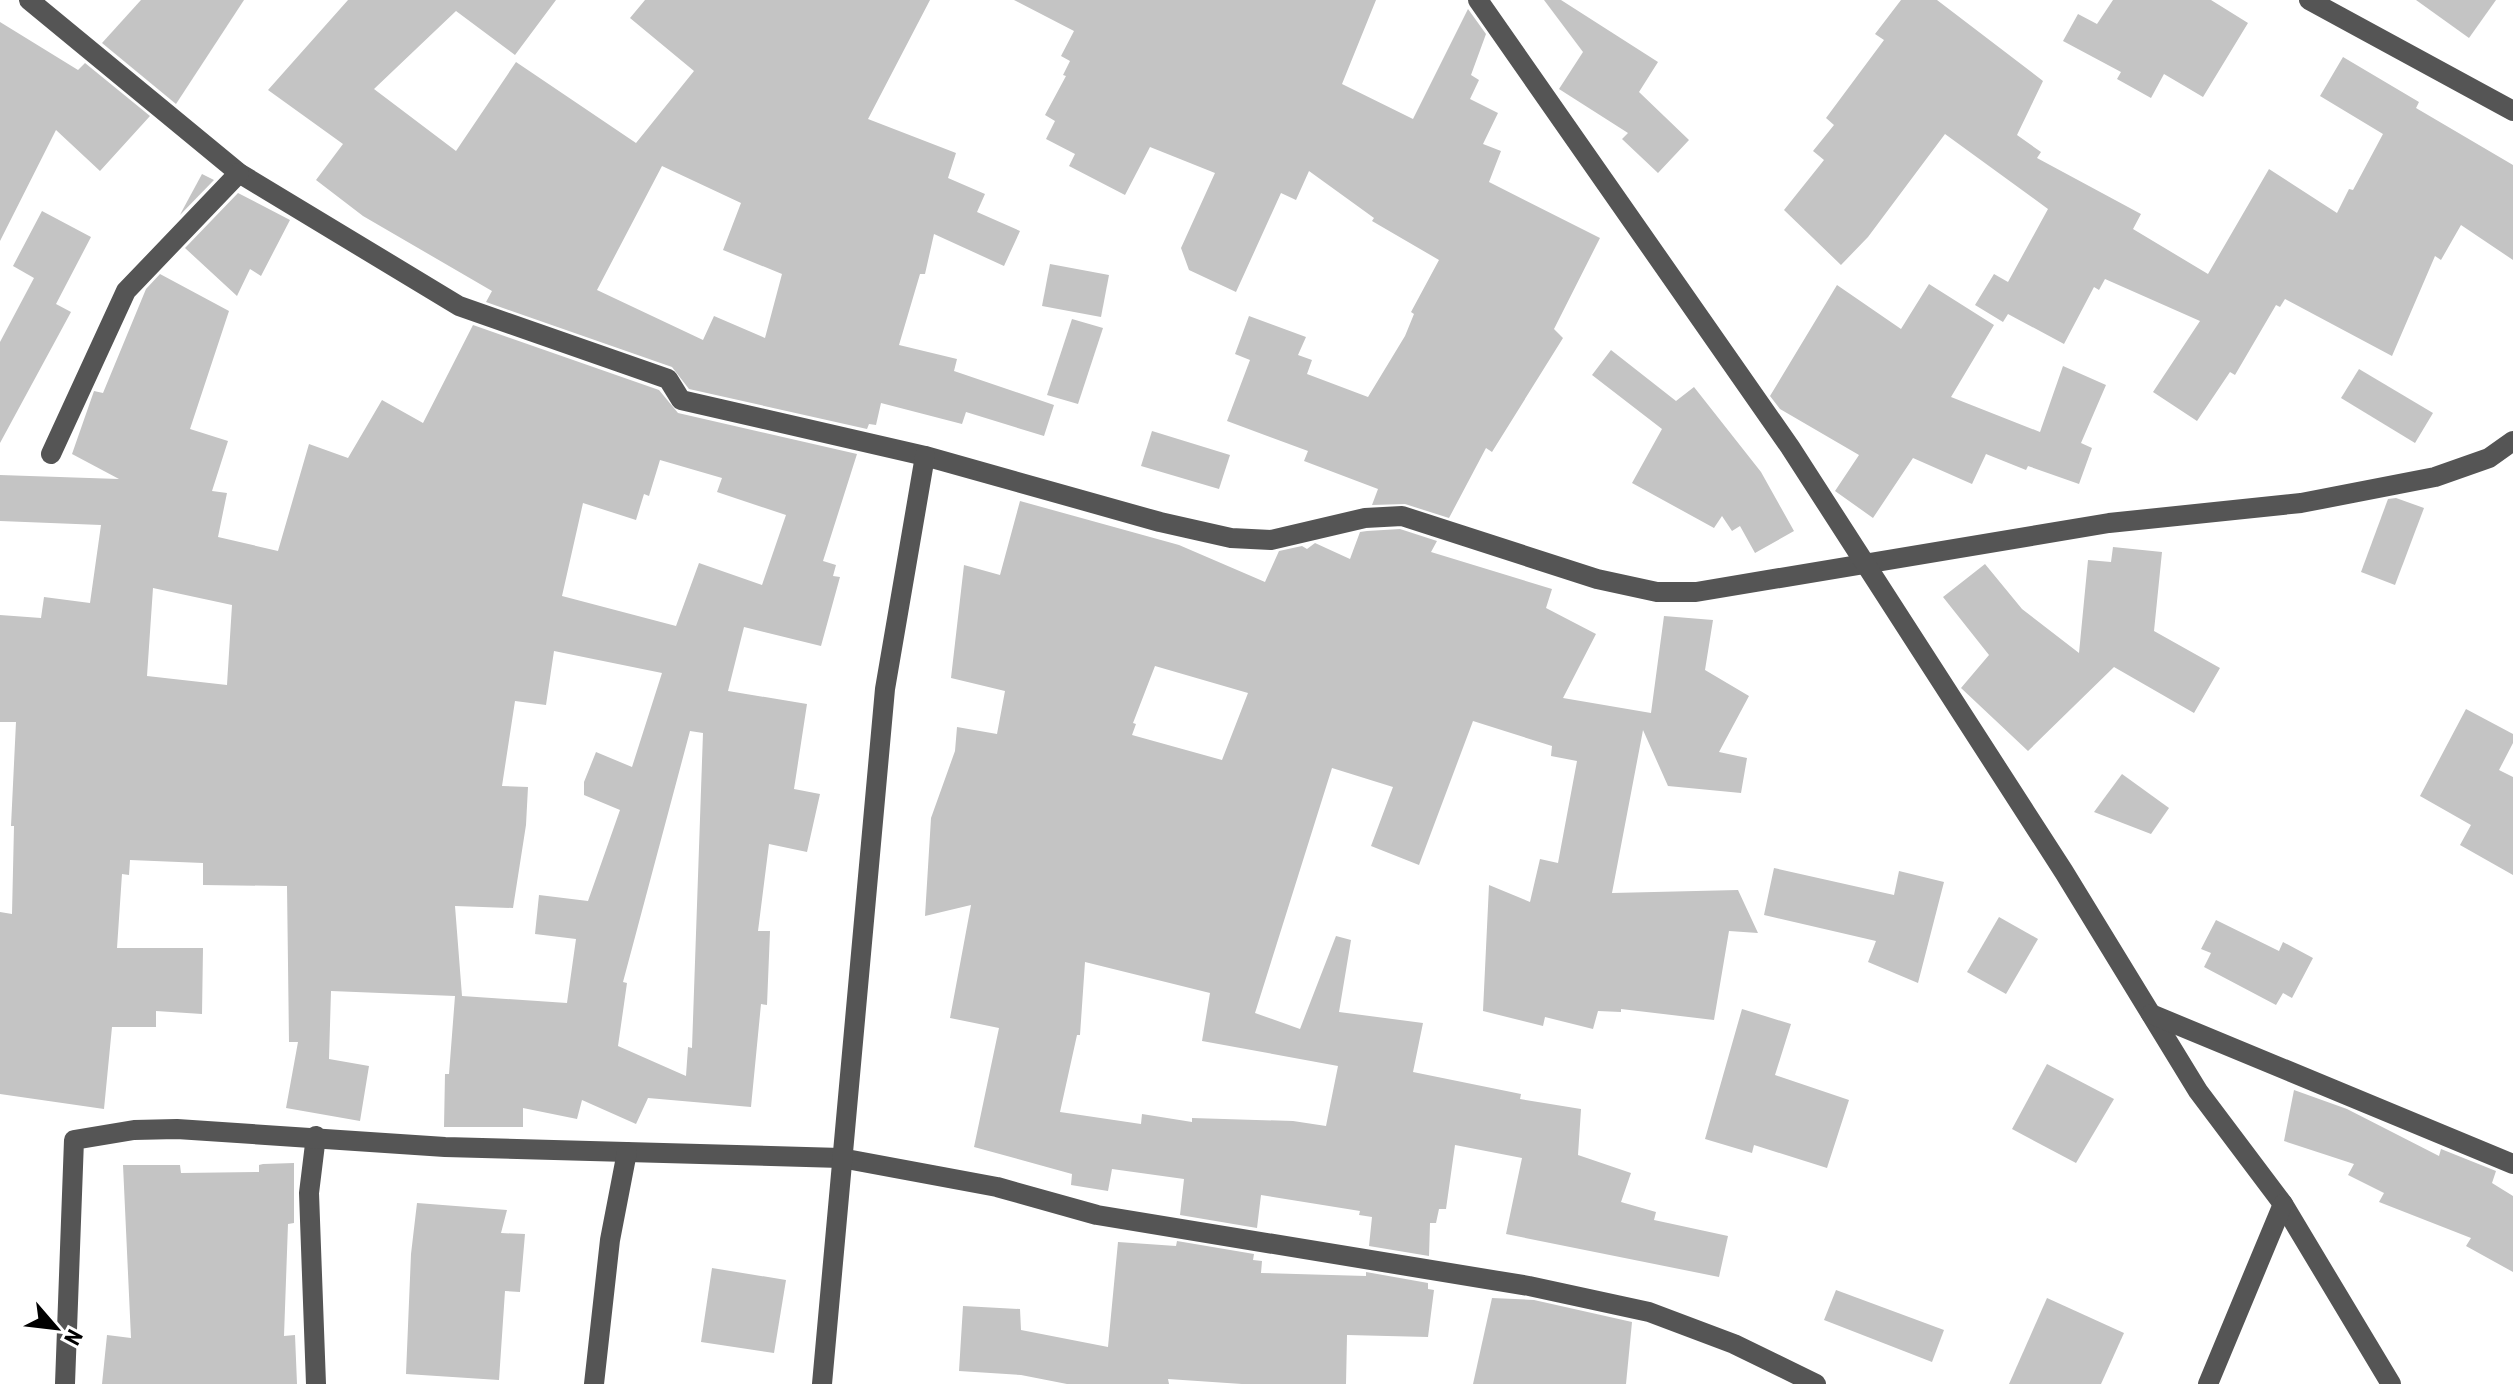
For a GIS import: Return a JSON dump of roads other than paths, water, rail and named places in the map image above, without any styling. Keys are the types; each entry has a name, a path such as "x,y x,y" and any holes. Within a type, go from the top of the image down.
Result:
{"street":[{"path":"1478,0 1790,447 2198,1091 2283,1204 2391,1384"},
{"path":"2309,0 2513,111"},
{"path":"39,3 239,173 459,306 668,379 681,400 925,456 1160,522 1231,538 1271,540 1365,518 1402,516 1597,579 1657,592 1696,592 2109,523 2301,503 2435,477 2489,458 2513,441"},
{"path":"51,454 126,291 239,173"},
{"path":"822,1384 885,689 925,456"},
{"path":"2151,1014 2513,1164"},
{"path":"65,1384 74,1140 134,1130 177,1129 445,1147 841,1158 997,1187 1097,1215 1529,1286 1649,1312 1734,1344 1816,1384"},
{"path":"316,1136 309,1193 316,1384"},
{"path":"594,1384 610,1240 627,1152"},
{"path":"2208,1384 2283,1204"}]}
